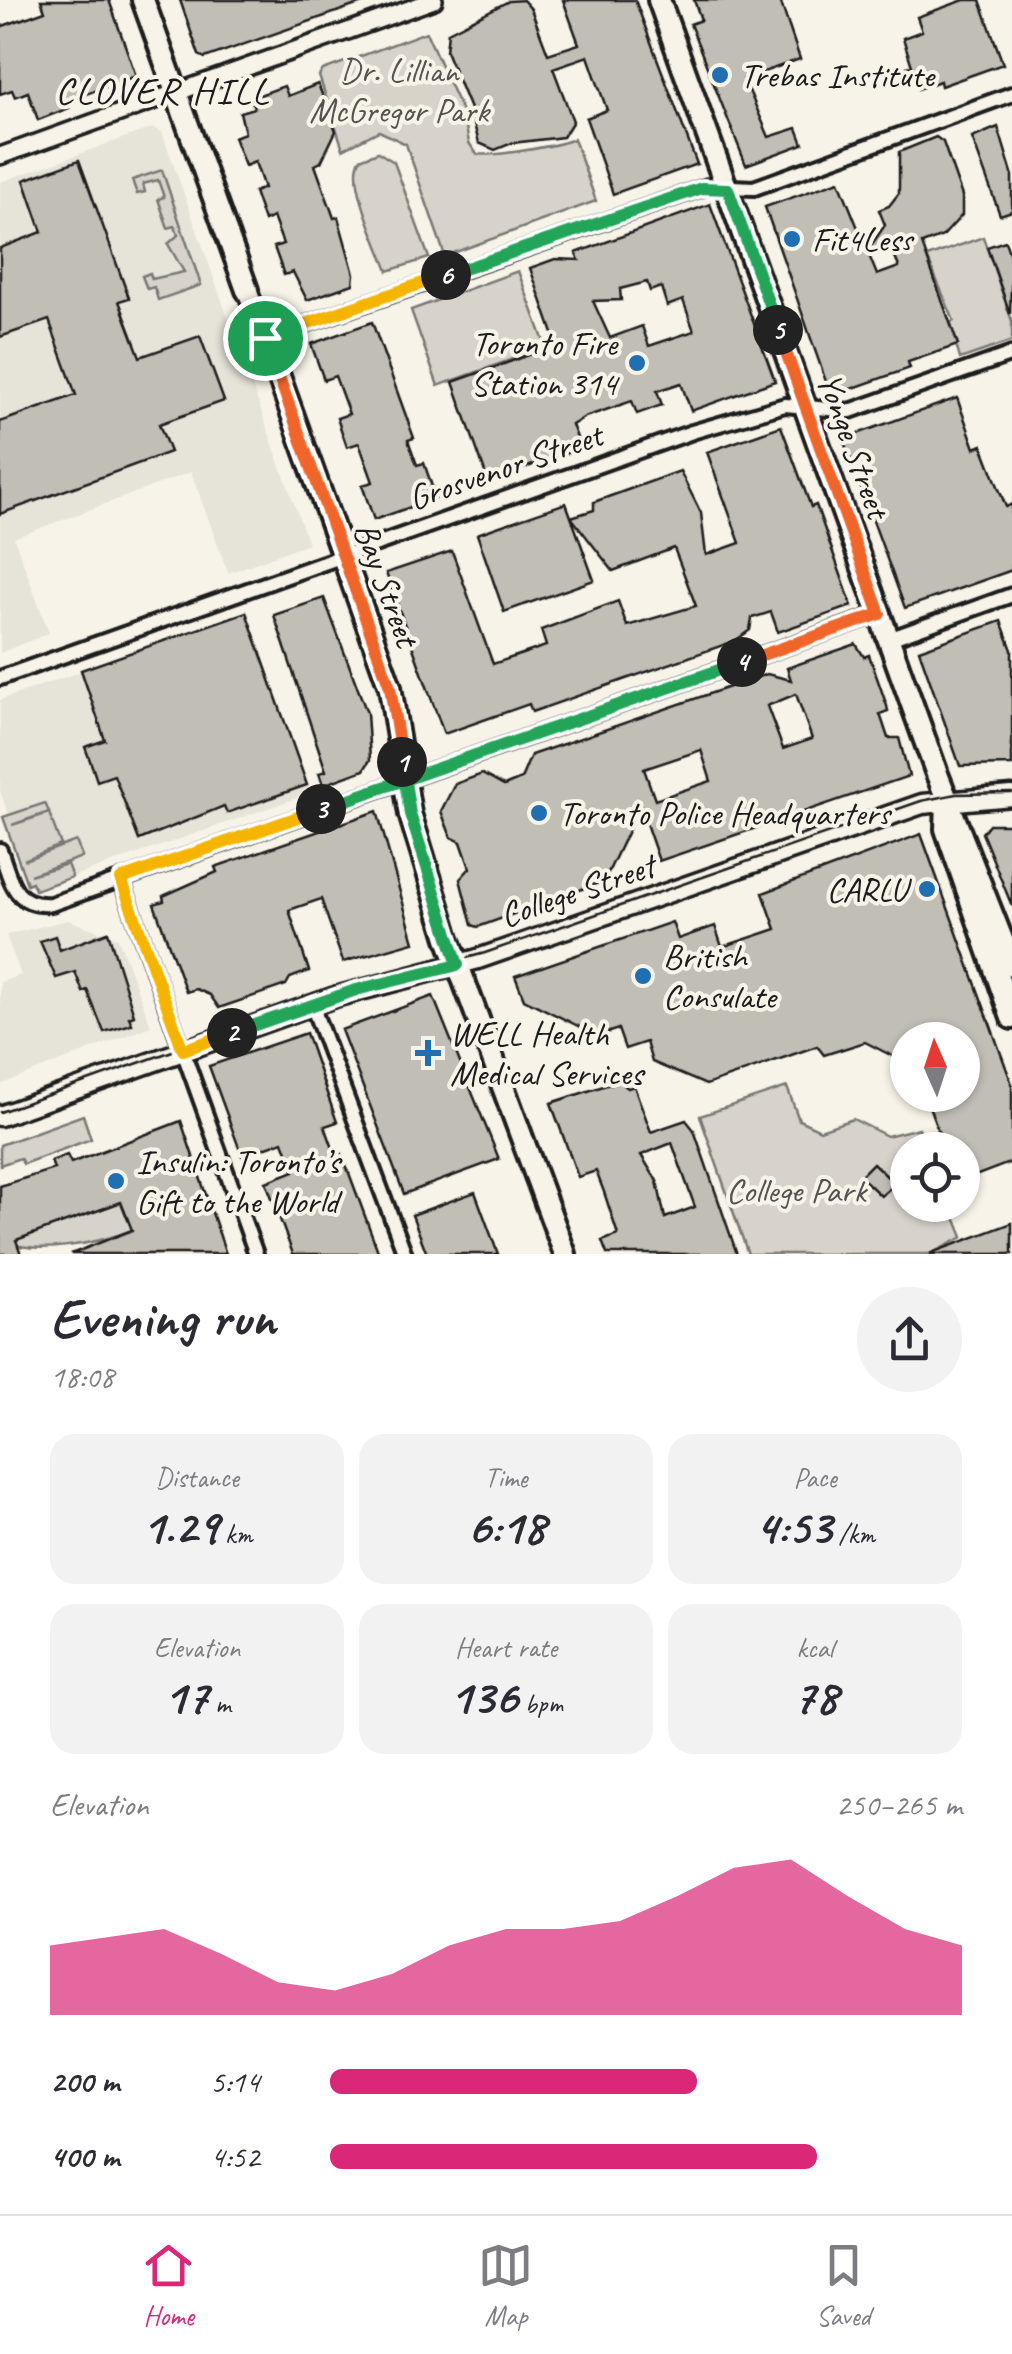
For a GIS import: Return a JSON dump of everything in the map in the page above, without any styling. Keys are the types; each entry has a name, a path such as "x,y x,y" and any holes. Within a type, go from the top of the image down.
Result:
{"main road":[{"name":"Bay Street","path":"143,0 390,687 404,779 458,965 565,1254"},
{"name":"Yonge Street","path":"659,0 947,799 1012,965"},
{"name":"College Street","path":"0,1116 312,1005 458,965 947,799 1012,796"},
{"name":"Yonge Street","path":"947,799 946,829 1012,1018"}],"street":[{"path":"0,156 434,0"},
{"path":"265,338 702,188 754,188 1012,94"},
{"name":"Grosvenor Street","path":"0,678 692,432 774,407 850,411 1012,354"},
{"path":"889,639 1012,595"},
{"path":"0,850 15,892 36,906 880,614"},
{"path":"121,879 256,1254"},
{"path":"312,1005 405,1254"}],"shaded area":[{"path":"152,128 162,132 308,543 228,573 191,472 14,538 49,633 0,653 0,182"},
{"path":"248,613 311,793 35,890 0,791 0,700"},
{"path":"68,920 118,938 151,1026 0,1085 0,982 21,975 6,935"}],"green space":[{"name":"Dr. Lillian McGregor Park","path":"426,32 464,116 469,143 477,154 526,150 574,139 596,201 445,256 406,144 379,131 343,149 319,76 323,70"},
{"path":"378,152 394,162 429,258 388,271 358,183 360,159"},
{"path":"162,170 201,285 158,300 154,287 147,289 142,276 150,273 152,279 184,272 168,244 178,235 175,226 168,228 158,199 164,197 158,180 143,184 145,192 137,194 132,180"},
{"path":"983,237 1012,321 1012,341 960,359 950,323 954,321 927,257"},
{"path":"518,271 546,347 438,386 411,310"},
{"path":"45,803 49,812 12,825 49,813 61,845 24,860 76,841 82,857 30,875 67,864 72,877 35,890 32,882 27,884 3,817"},
{"name":"College Park","path":"787,1087 799,1120 820,1130 853,1119 890,1135 890,1222 957,1222 963,1237 930,1254 748,1254 700,1116"},
{"path":"83,1115 91,1139 23,1164 20,1158 0,1165 0,1145"},
{"path":"121,1202 133,1230 69,1246 36,1248 7,1243"}],"building":[{"path":"41,0 109,0 136,76 66,101 69,108 38,120 28,92 15,97 12,90 0,94 0,27 45,11"},
{"path":"180,0 365,2 205,58 199,55"},
{"path":"523,0 531,9 548,54 579,44 563,0 635,0 697,164 613,194 586,118 607,110 588,56 553,68 573,121 563,137 512,143 495,150 479,143 470,109 446,51 448,32 509,1"},
{"path":"694,0 780,0 800,59 744,79 769,137 797,128 803,144 746,165 690,24 701,20"},
{"path":"964,0 980,0 1003,64 941,86 940,81 918,89 907,67 912,66 903,38 922,31 917,17"},
{"path":"318,84 336,131 321,162 315,165 334,218 338,217 354,274 353,284 307,300 293,272 284,275 274,247 283,244 273,217 264,221 254,192 264,188 255,162 245,166 234,137 245,133 240,112 254,108 251,98 284,86 288,96"},
{"path":"998,127 1012,173 1012,211 1000,215 972,138"},
{"path":"936,137 943,142 962,196 962,215 943,236 922,244 958,345 908,362 910,368 831,396 765,207 839,181 877,275 899,267 890,245 868,250 885,225 879,210 889,206 899,193 899,152"},
{"path":"79,160 129,298 119,301 140,357 200,336 224,401 159,424 170,452 0,514 0,422 76,395 49,320 0,337 0,248 42,232 24,180"},
{"path":"710,204 775,381 691,411 681,383 657,391 662,405 637,414 632,401 585,417 572,425 581,448 488,481 453,382 557,345 530,268 555,259 579,260 576,253","holes":["647,282 650,291 661,287 667,306 683,300 694,331 649,346 642,326 610,338 593,301 621,300 620,289"]},
{"path":"1005,241 1012,261 1010,314 987,247"},
{"path":"372,322 414,438 408,440 417,465 424,463 436,498 374,520 362,485 373,482 359,443 347,447 337,418 349,414 335,376 324,380 311,344"},
{"path":"957,398 975,448 982,445 1006,507 1012,504 1012,570 905,608 843,439"},
{"path":"781,426 811,507 816,505 852,606 778,632 771,612 752,618 750,630 735,641 532,712 529,704 444,734 386,573 452,551 493,664 546,646 541,630 618,601 627,626 696,606 674,548 613,571 571,517 594,510 594,502 680,471 701,513 706,555 740,543 707,452"},
{"path":"566,503 594,580 504,612 477,534"},
{"path":"324,598 367,713 370,760 364,770 323,785 319,773 326,771 274,615"},
{"path":"246,612 307,785 227,813 224,806 139,840 114,775 97,781 85,747 105,740 81,670"},
{"path":"1001,621 1012,650 1012,765 960,766 919,650"},
{"path":"856,644 864,657 869,655 888,711 880,714 888,738 899,738 909,776 659,861 640,806 604,881 478,927 472,925 460,879 470,868 461,842 451,837 441,811 455,784 482,774 504,786 521,779 531,755 767,674 791,680 787,668","holes":["796,694 812,739 783,749 767,706","701,750 711,781 655,800 644,769"]},
{"path":"377,811 414,942 343,962 321,899 289,910 309,971 290,978 286,985 219,1008 210,995 196,989 186,992 154,904 164,901 163,896 217,872 215,867"},
{"path":"989,824 1012,824 1012,906 982,833"},
{"path":"921,834 1012,1084 1012,1162 980,1174 980,1132 938,1132 931,1112 980,1112 980,1022 890,1022 890,1055 865,1042 824,1055 817,1046 706,1085 652,1062 646,1042 625,1049 618,1029 598,1036 524,999 515,976 672,922 678,939 715,926 722,947 776,929 763,893"},
{"path":"108,932 134,1015 129,1017 132,1024 104,1032 75,972 56,978 40,941 55,936 60,950"},
{"path":"433,996 499,1159 404,1194 341,1030"},
{"path":"306,1033 337,1122 325,1126 336,1157 342,1154 379,1254 293,1254 266,1182 294,1171 283,1141 242,1156 209,1066"},
{"path":"619,1081 628,1088 634,1086 651,1132 686,1120 694,1130 737,1254 607,1254 602,1241 618,1235 604,1192 596,1171 578,1177 551,1103","holes":["672,1143 695,1207 665,1218 657,1181 641,1155"]},
{"path":"181,1121 226,1254 71,1254 132,1230 121,1202 16,1240 21,1254 0,1254 0,1186 54,1169 51,1161 67,1155 71,1163"},
{"path":"873,1163 890,1179 890,1188 881,1196 860,1176"},
{"path":"475,1192 498,1254 427,1254 412,1215"},
{"path":"1012,1223 1012,1254 931,1254 931,1253"}],"tram line":[{"path":"0,1112 334,994 485,953 921,801 956,794 1012,793"}],"place":[{"name":"Trebas Institute","path":"720,75"},
{"name":"Fit4Less","path":"792,239"},
{"name":"Toronto Fire Station 314","path":"637,363"},
{"name":"Toronto Police Headquarters","path":"539,813"},
{"name":"CARLU","path":"927,889"},
{"name":"British Consulate","path":"643,976"},
{"name":"WELL Health Medical Services","path":"428,1053"},
{"name":"Insulin: Toronto’s Gift to the World","path":"116,1181"}],"district":[{"name":"CLOVER HILL","path":"163,90"}],"route":[{"path":"265,338 390,687 399,734 404,779 410,814 458,965 356,990 183,1050 121,879 323,808 404,779 531,734 880,614 728,189 708,186 265,338"}]}
